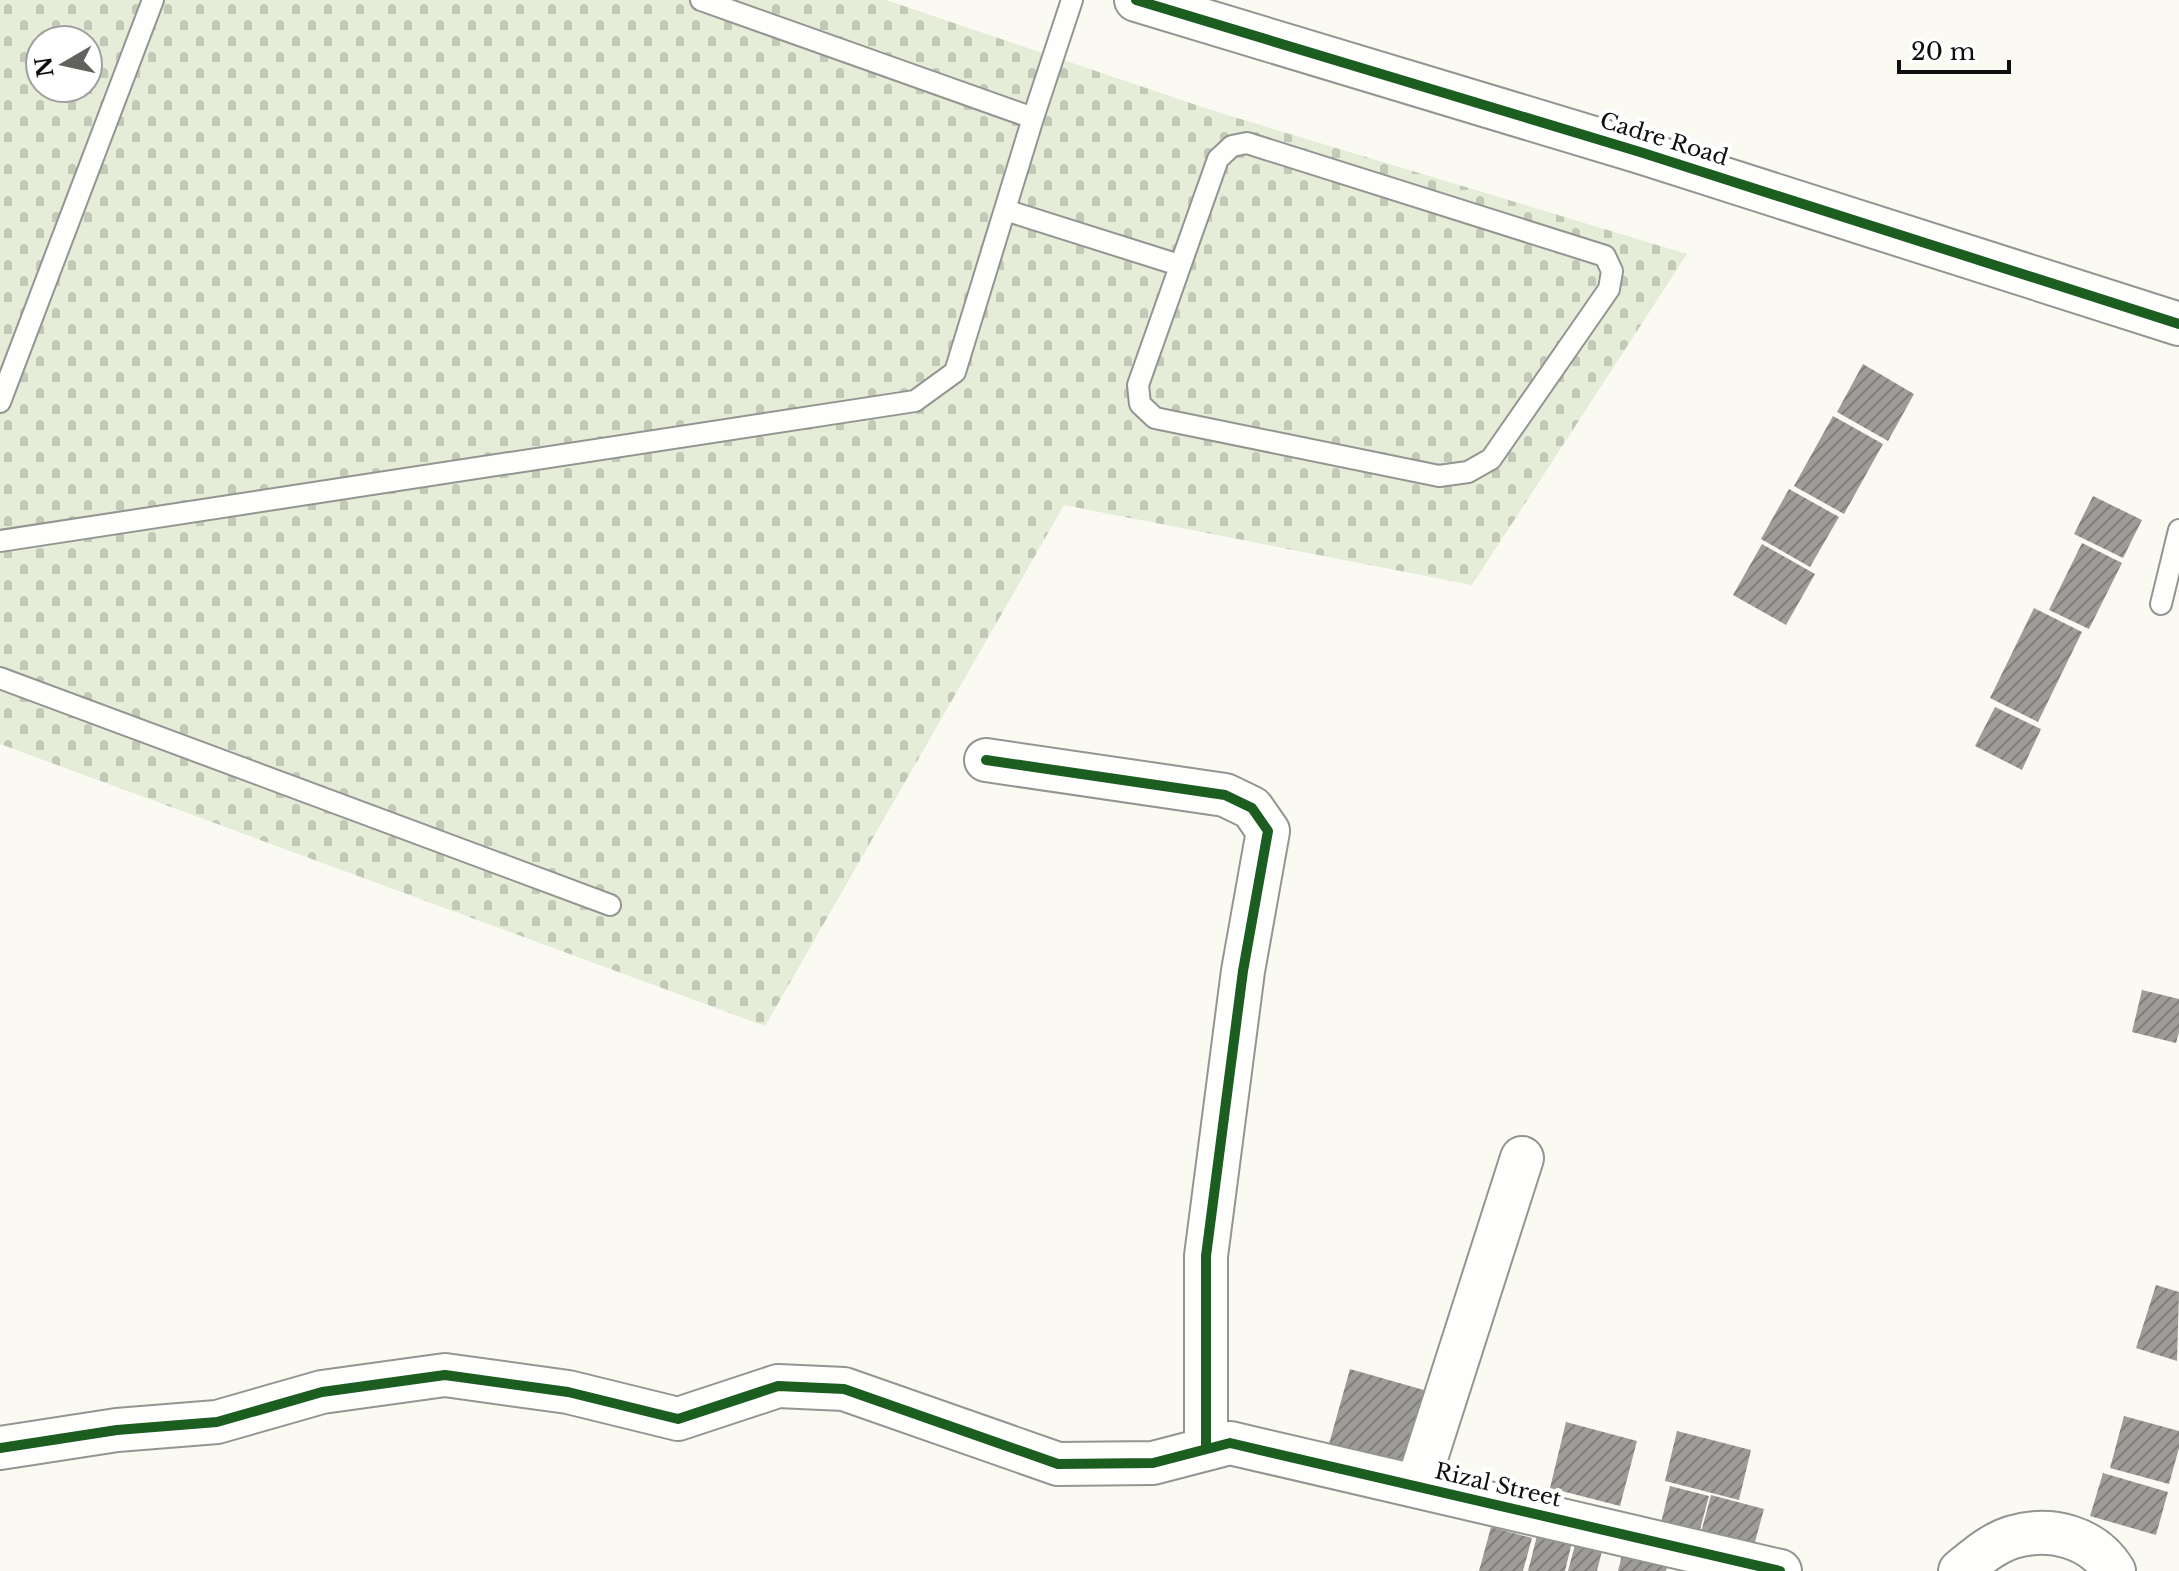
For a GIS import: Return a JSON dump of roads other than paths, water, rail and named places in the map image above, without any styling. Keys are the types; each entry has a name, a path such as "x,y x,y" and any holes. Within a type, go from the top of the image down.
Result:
{"street":[{"name":"Cadre Road","path":"1136,0 1625,147 2179,324"},
{"path":"986,760 1225,795 1252,808 1268,831 1243,971 1206,1256 1206,1449"},
{"path":"1417,1486 1522,1158"},
{"name":"Rizal Street","path":"0,1448 117,1430 217,1422 322,1392 445,1375 568,1392 678,1419 778,1386 844,1389 1058,1464 1153,1463 1230,1443 1780,1571"},
{"path":"1960,1571 1983,1552 2013,1537 2048,1533 2079,1538 2106,1559 2114,1571"}],"lane":[{"path":"0,402 153,0"},
{"path":"701,0 1033,118"},
{"path":"0,541 915,401 955,372 1072,0"},
{"path":"1247,143 1605,256 1612,271 1609,289 1491,459 1468,472 1439,476 1155,418 1140,404 1138,385 1179,265 1218,159 1232,146 1247,143"},
{"path":"1005,210 1179,265"},
{"path":"2161,604 2179,530"},
{"path":"0,678 610,905"}]}
